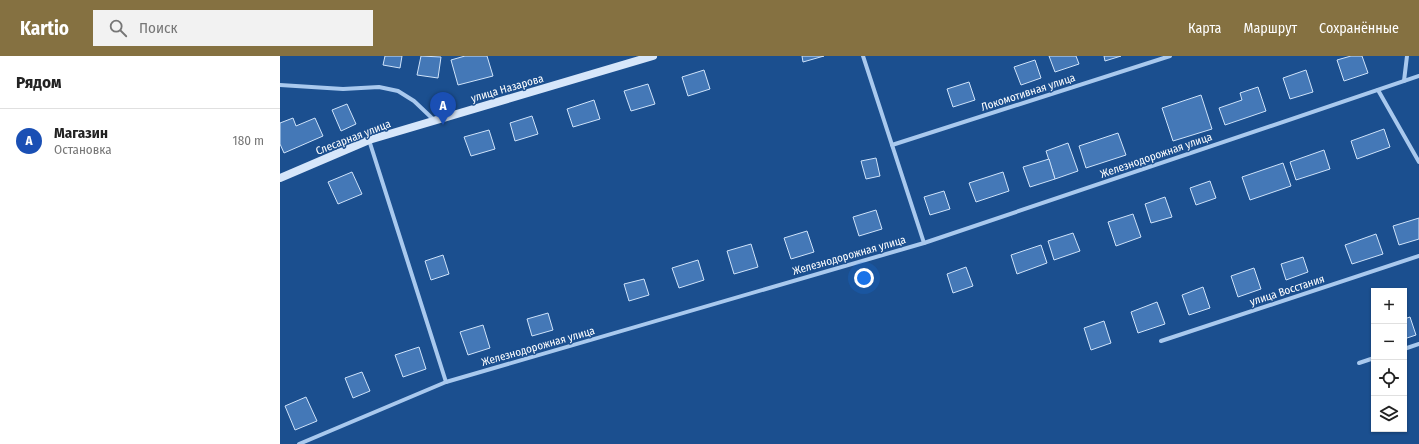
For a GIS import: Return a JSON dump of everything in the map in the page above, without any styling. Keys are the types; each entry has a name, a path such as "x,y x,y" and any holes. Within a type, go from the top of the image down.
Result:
{"street":[{"name":"улица Назарова","path":"435,120 653,56"},
{"path":"863,56 924,243"},
{"name":"Локомотивная улица","path":"892,145 1170,56"},
{"path":"1404,81 1407,56"},
{"name":"Железнодорожная улица","path":"299,444 446,382 924,243 1419,76"},
{"path":"280,85 343,89 379,87 398,92 414,100 435,120"},
{"path":"1378,90 1419,162"},
{"name":"Слесарная улица","path":"280,178 369,140 435,120"},
{"path":"369,140 446,382"},
{"name":"улица Восстания","path":"1161,341 1419,256"},
{"path":"1407,348 1419,344"},
{"path":"1359,363 1371,359"}],"building":[{"path":"385,56 402,56 400,68 383,65"},
{"path":"421,56 441,57 438,78 417,75"},
{"path":"465,56 487,56 493,76 458,85 451,60"},
{"path":"802,56 824,56 803,62"},
{"path":"1049,56 1076,56 1079,64 1055,72"},
{"path":"1104,56 1121,56 1105,61"},
{"path":"1351,56 1362,56 1368,73 1344,81 1337,60"},
{"path":"1035,60 1041,78 1021,85 1014,67"},
{"path":"704,70 710,89 688,96 682,77"},
{"path":"1306,70 1313,92 1290,99 1283,78"},
{"path":"969,82 975,100 953,107 947,89"},
{"path":"648,84 655,104 631,111 624,91"},
{"path":"1258,87 1266,111 1225,125 1219,108 1242,100 1240,93"},
{"path":"1201,95 1212,129 1173,141 1162,108"},
{"path":"594,100 600,119 573,127 567,109"},
{"path":"347,104 356,124 341,131 332,110"},
{"path":"532,116 538,134 515,141 510,123"},
{"path":"293,118 296,126 315,118 323,136 284,153 280,144 280,123"},
{"path":"1384,129 1390,147 1357,159 1351,141"},
{"path":"489,130 495,149 471,156 464,137"},
{"path":"1118,133 1126,155 1086,168 1079,146"},
{"path":"1068,143 1078,171 1055,179 1046,151"},
{"path":"1324,150 1330,169 1296,180 1290,162"},
{"path":"876,158 880,176 866,179 861,161"},
{"path":"1049,159 1055,179 1030,187 1023,167"},
{"path":"1283,163 1291,186 1250,200 1242,177"},
{"path":"352,172 362,194 338,204 328,182"},
{"path":"1003,172 1009,191 976,202 969,183"},
{"path":"1210,181 1216,198 1196,205 1190,188"},
{"path":"944,191 950,209 930,215 924,197"},
{"path":"1165,197 1172,217 1151,223 1145,204"},
{"path":"876,210 882,229 859,236 853,217"},
{"path":"1133,214 1141,237 1116,246 1108,222"},
{"path":"1419,218 1419,239 1399,245 1393,226"},
{"path":"807,231 814,252 791,259 784,238"},
{"path":"1073,233 1080,251 1054,260 1048,241"},
{"path":"1376,234 1383,254 1352,264 1345,245"},
{"path":"751,244 758,267 734,274 727,251"},
{"path":"1041,245 1047,263 1017,274 1011,255"},
{"path":"443,255 449,274 431,280 425,261"},
{"path":"1303,257 1308,272 1286,280 1281,264"},
{"path":"698,260 704,280 679,288 672,268"},
{"path":"966,267 973,286 953,293 947,274"},
{"path":"1254,268 1261,289 1238,297 1231,276"},
{"path":"644,279 649,295 629,301 624,284"},
{"path":"1203,287 1210,308 1189,315 1182,295"},
{"path":"1157,302 1165,324 1138,333 1131,312"},
{"path":"548,313 553,330 532,336 527,319"},
{"path":"1410,317 1416,335 1407,338 1407,324 1407,318"},
{"path":"1104,321 1111,343 1091,350 1084,328"},
{"path":"483,325 490,348 468,355 460,332"},
{"path":"419,347 426,369 403,377 395,355"},
{"path":"362,372 370,391 353,398 345,378"},
{"path":"306,397 317,421 295,430 285,406"}],"place":[{"name":"Магазин","path":"443,125"}]}
